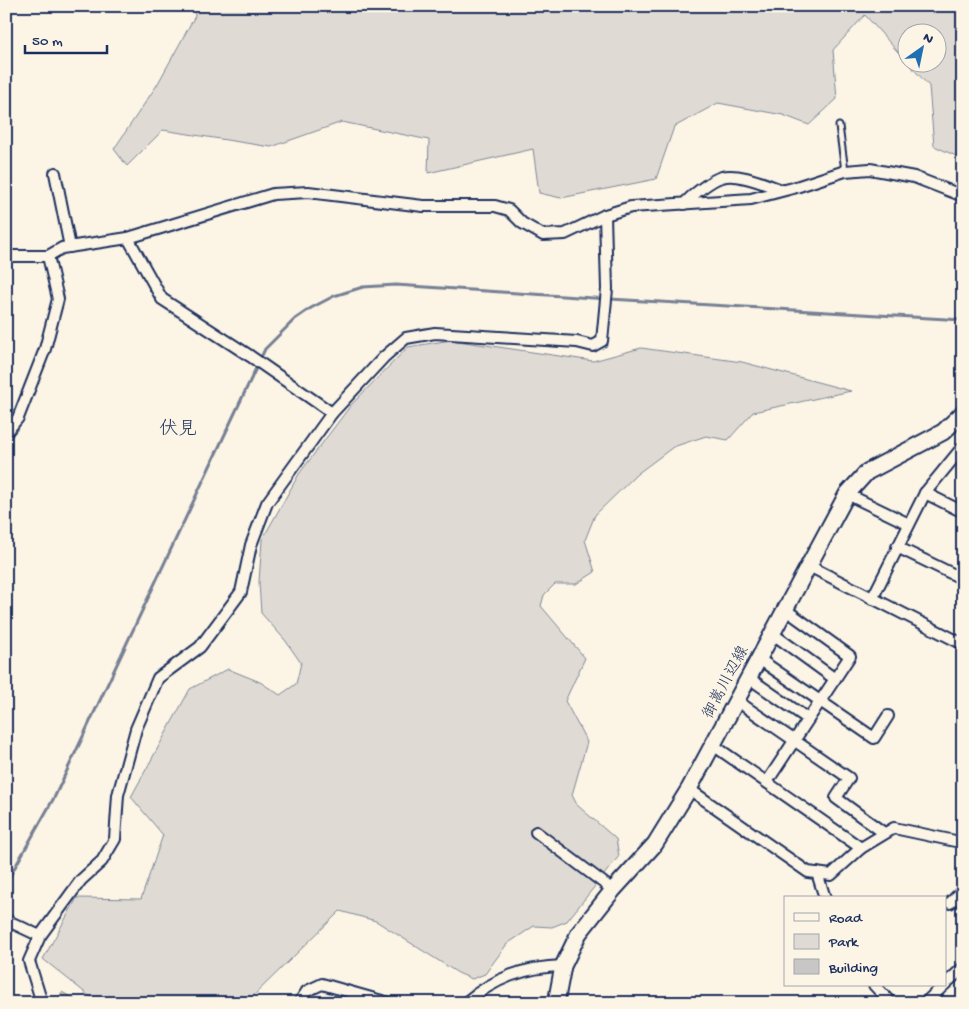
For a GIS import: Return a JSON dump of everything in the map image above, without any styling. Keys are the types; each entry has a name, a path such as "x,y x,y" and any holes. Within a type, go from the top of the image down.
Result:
{"main road":[{"name":"御嵩川辺線","path":"556,1003 563,966 579,934 613,890 655,844 689,790 847,494 867,472 943,432 963,413"}],"street":[{"path":"6,101 6,121"},
{"path":"6,256 48,256 62,248 128,238 273,194 308,192 423,206 495,206 509,210 522,223 543,235 565,234 605,215 631,207 751,199 845,172 870,169 914,177 963,196"},
{"path":"55,173 70,247"},
{"path":"684,204 692,195 722,176 745,178 783,191"},
{"path":"42,1003 29,961 40,936 81,880 102,861 114,839 118,795 136,729 158,678 200,647 241,592 251,544 267,503 332,413 384,357 406,338 435,333 577,342 593,346 602,342 607,289 605,215"},
{"path":"128,238 162,299 250,356 332,413"},
{"path":"6,433 18,418 46,349 58,299 48,256"},
{"path":"872,599 925,493 961,449 963,450"},
{"path":"925,493 963,512"},
{"path":"847,494 909,524"},
{"path":"897,547 963,579"},
{"path":"809,566 963,644"},
{"path":"767,782 850,656 786,610"},
{"path":"773,634 835,679"},
{"path":"759,659 874,738 888,716"},
{"path":"749,678 808,719"},
{"path":"737,701 849,778 836,798 884,833"},
{"path":"713,745 861,848"},
{"path":"689,790 808,872 831,875 861,848 894,828 955,842 963,842"},
{"path":"536,832 613,890"},
{"path":"817,873 824,896"},
{"path":"950,903 963,890"},
{"path":"6,920 40,936"},
{"path":"465,1003 478,992 511,974 546,966 563,966"},
{"path":"946,984 963,968"},
{"path":"300,1003 307,991 322,984 389,1003"},
{"path":"875,986 891,1003"},
{"path":"925,1003 944,986"}],"lane":[{"path":"839,126 845,172"}],"green space":[{"path":"194,6 963,6 963,159 934,146 929,86 916,72 946,72 946,22 896,22 896,50 865,15 833,50 837,99 809,125 783,115 718,103 674,127 656,179 561,198 539,193 533,149 428,173 429,140 342,122 271,147 163,130 127,166 114,149 157,85 195,16"},
{"path":"451,340 593,361 641,348 742,362 851,391 753,412 728,440 706,436 673,447 637,474 595,515 585,540 595,572 576,584 555,584 544,595 541,606 585,658 565,701 587,742 572,795 577,805 616,839 619,856 567,921 552,927 534,926 507,944 485,974 472,979 458,973 376,921 340,911 246,1003 98,1003 43,959 77,898 141,899 163,835 131,797 190,689 228,669 260,682 280,695 296,684 301,663 285,640 261,613 259,582 262,540 299,474 351,405 408,347"}],"building":[{"path":"62,992 76,1000 74,1003 55,1003"}],"waterway":[{"path":"6,883 55,796 265,349 295,319 311,308 334,296 363,287 396,285 963,320"}],"district":[{"name":"伏見","path":"178,430"}]}
